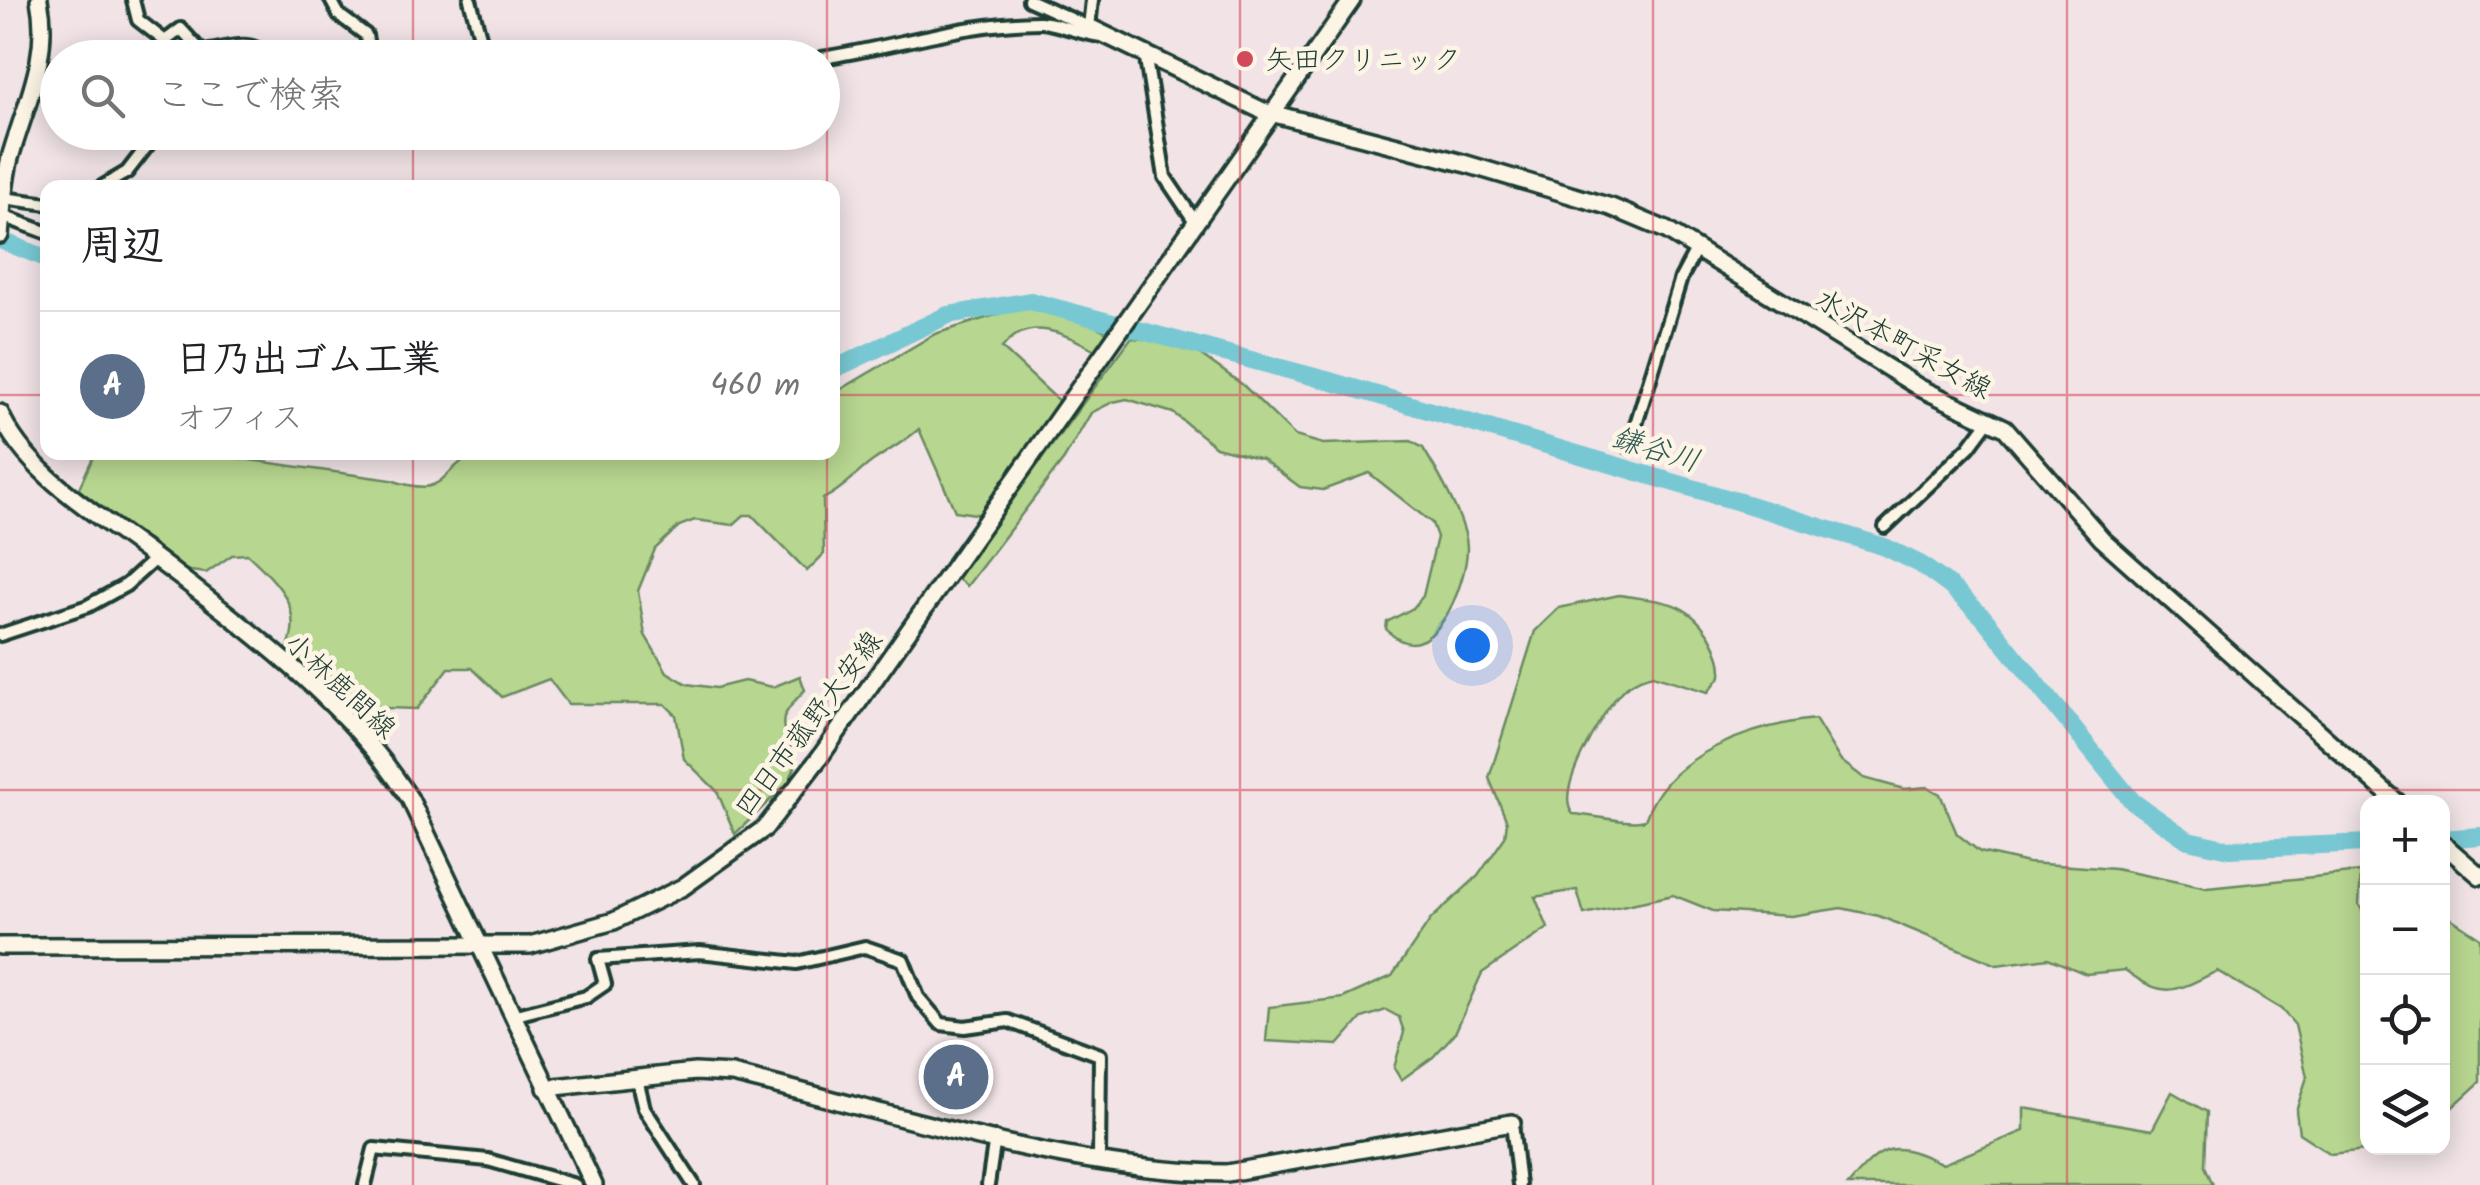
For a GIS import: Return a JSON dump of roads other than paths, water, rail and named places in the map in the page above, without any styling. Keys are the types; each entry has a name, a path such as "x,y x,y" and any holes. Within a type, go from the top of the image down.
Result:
{"main road":[{"path":"40,0 42,40"},
{"name":"四日市菰野大安線","path":"0,946 478,949 530,945 624,917 683,887 765,828 820,757 1352,0"},
{"name":"水沢本町采女線","path":"1090,27 1274,112 1611,206 1666,230 1920,388 1990,420 2018,438 2102,539 2389,795"},
{"path":"1,224 2,192 40,64"},
{"name":"小林鹿間線","path":"0,413 13,438 38,465 335,706 380,752 410,799 546,1088 585,1184"},
{"path":"2450,850 2480,876"},
{"path":"546,1088 732,1074 995,1138 1100,1159 1227,1172 1512,1123"}],"street":[{"path":"133,0 138,20 164,40"},
{"path":"331,0 339,15 366,34 367,40"},
{"path":"470,0 481,40"},
{"path":"1029,0 1090,27 1092,0"},
{"path":"840,56 890,49 941,34 1044,22 1072,34 1110,37"},
{"path":"166,40 181,29 191,40"},
{"path":"1144,52 1165,176 1192,230"},
{"path":"114,180 127,172 144,150"},
{"path":"2,192 40,202"},
{"path":"1,224 40,231"},
{"path":"1628,447 1681,278 1696,250"},
{"path":"1885,527 1968,448 1990,420"},
{"path":"0,635 88,606 126,585 156,558"},
{"path":"512,1016 586,997 605,984 598,959 700,952 797,962 865,946 902,960 918,997 941,1024 966,1027 1008,1021 1100,1055 1100,1159"},
{"path":"636,1079 644,1108 694,1185"},
{"path":"1512,1123 1519,1185"},
{"path":"988,1185 995,1138"},
{"path":"365,1185 374,1149 488,1160 585,1184"}],"waterway":[{"name":"鎌谷川","path":"0,240 40,256"},
{"name":"鎌谷川","path":"840,366 948,315 1030,301 1326,380 1885,547 1920,564 1983,617 2133,802 2188,840 2229,849 2360,843"},
{"name":"鎌谷川","path":"2450,838 2480,836"}],"place":[{"name":"矢田クリニック","path":"1245,59"},
{"name":"日乃出ゴム工業","path":"956,1077"}]}
